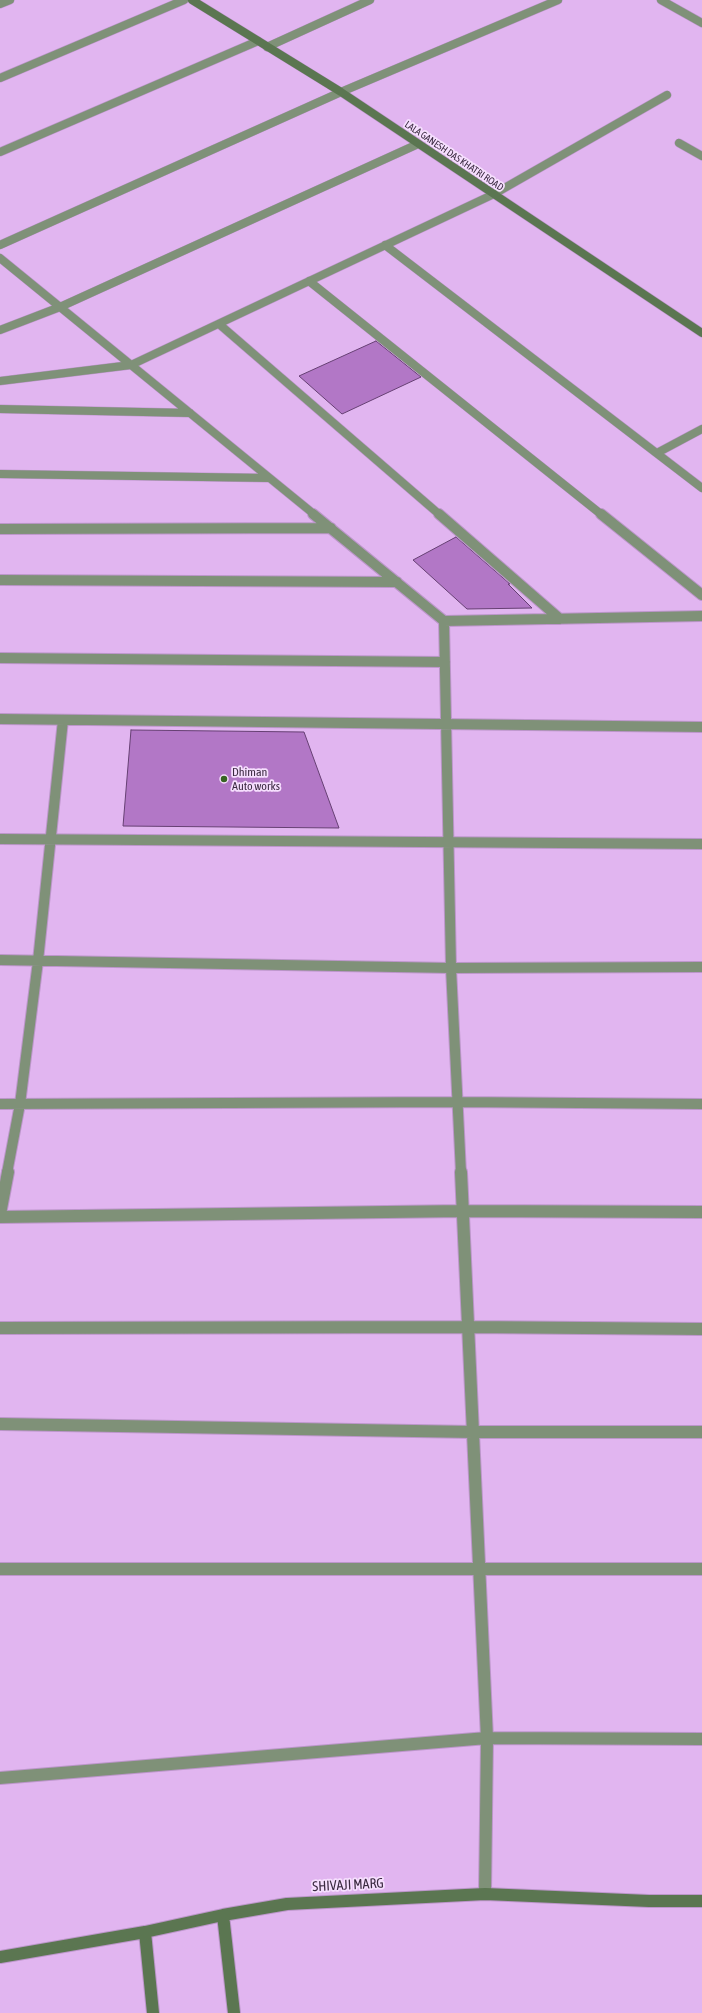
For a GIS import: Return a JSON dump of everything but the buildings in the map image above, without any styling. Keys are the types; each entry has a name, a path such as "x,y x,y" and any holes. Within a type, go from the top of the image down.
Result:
{"street":[{"path":"0,4 10,0"},
{"path":"0,78 184,0"},
{"name":"LALA GANESH DAS KHATRI ROAD","path":"192,0 341,92 702,333"},
{"path":"350,0 359,5"},
{"path":"267,47 370,0"},
{"path":"0,245 341,92 558,0"},
{"path":"661,0 702,23"},
{"path":"0,152 258,41"},
{"path":"0,381 131,365 494,194 667,95"},
{"path":"679,143 702,156"},
{"path":"0,330 60,307 418,144"},
{"path":"385,245 702,488"},
{"path":"0,258 444,621 702,616"},
{"path":"309,281 702,595"},
{"path":"218,324 560,619"},
{"path":"0,409 190,413"},
{"path":"657,453 702,429"},
{"path":"0,474 269,478"},
{"path":"0,529 331,528"},
{"path":"0,580 397,582"},
{"path":"444,621 451,968 487,1738 484,1894"},
{"path":"0,658 445,662"},
{"path":"0,719 702,727"},
{"path":"63,720 38,961 20,1104 0,1215 462,1211 702,1212"},
{"path":"0,839 702,844"},
{"path":"0,960 451,968 702,967"},
{"path":"0,1104 457,1102 702,1104"},
{"path":"0,1328 468,1327 702,1329"},
{"path":"0,1424 473,1432 702,1432"},
{"path":"0,1569 702,1569"},
{"path":"0,1778 487,1738 702,1739"},
{"name":"SHIVAJI MARG","path":"0,1957 145,1932 223,1915 286,1904 484,1894 649,1901 702,1901"},
{"path":"223,1915 234,2013"},
{"path":"145,1932 153,2013"}],"place":[{"name":"Dhiman Auto works","path":"224,779"}]}
